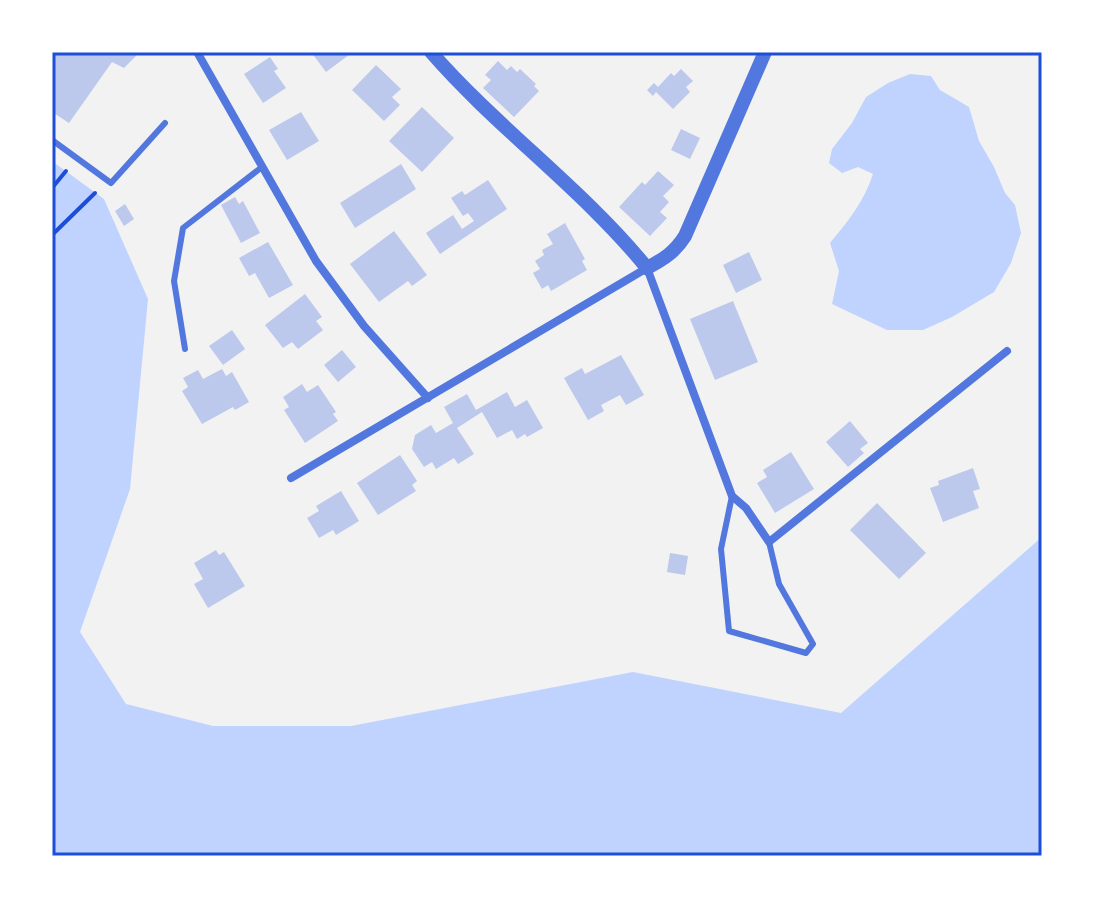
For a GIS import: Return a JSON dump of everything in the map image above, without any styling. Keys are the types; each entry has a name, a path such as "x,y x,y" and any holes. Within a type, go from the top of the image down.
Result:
{"street":[{"path":"197,52 329,279 364,326 428,398"},
{"path":"431,52 623,238 647,268 732,496 746,508 769,542 1007,351"},
{"path":"291,478 668,256 685,236 765,52"}],"lane":[{"path":"52,140 111,183 165,123"},
{"path":"185,349 174,281 183,228 262,167"},
{"path":"732,496 721,549 729,631 806,653 813,644 779,584 769,542"}],"path":[{"path":"52,188 66,171"},
{"path":"52,235 95,193"}],"water":[{"path":"910,74 931,76 940,90 969,107 979,141 1005,193 1015,205 1021,233 1011,263 994,292 923,330 887,330 832,304 839,271 830,243 860,202 873,174 858,167 842,173 829,163 832,149 852,123 866,97"},
{"path":"52,161 104,199 148,299 130,489 80,632 126,704 213,726 351,726 633,672 841,713 1042,537 1042,856 52,856"}],"building":[{"path":"52,52 140,52 124,68 112,62 69,123 52,112"},
{"path":"311,52 353,52 326,72"},
{"path":"270,57 278,69 274,71 286,88 263,103 244,74"},
{"path":"498,61 507,70 511,66 517,72 520,69 539,91 514,117 483,88 491,80 485,75"},
{"path":"376,65 401,89 392,97 400,105 384,121 352,90"},
{"path":"681,69 693,81 686,87 690,92 673,109 656,92 653,96 647,90 654,83 658,87 671,73 674,76"},
{"path":"422,107 454,138 422,172 389,141"},
{"path":"301,112 319,141 287,160 269,130"},
{"path":"681,129 700,138 690,159 671,150"},
{"path":"401,164 416,189 355,228 340,203"},
{"path":"658,171 674,185 663,196 669,202 660,212 667,218 650,236 619,207 642,182 645,185"},
{"path":"488,180 507,209 440,254 426,233 453,215 462,229 474,221 468,213 463,216 451,198 462,191 465,195"},
{"path":"235,197 239,204 243,201 260,233 241,243 221,205"},
{"path":"125,204 134,219 124,226 115,211"},
{"path":"565,223 585,259 582,261 587,270 551,291 548,285 542,289 533,273 540,269 535,261 544,255 542,250 553,244 547,234"},
{"path":"394,231 427,275 412,286 408,281 379,302 350,264"},
{"path":"268,242 293,285 269,298 255,273 249,276 239,258"},
{"path":"749,252 762,280 736,293 723,265"},
{"path":"305,294 322,317 316,321 323,330 298,349 292,342 283,348 265,325"},
{"path":"733,301 758,362 715,380 690,319"},
{"path":"232,330 245,349 223,365 209,346"},
{"path":"342,350 356,367 338,382 324,365"},
{"path":"621,355 644,395 626,405 620,395 601,405 604,411 588,420 564,378 582,368 585,374"},
{"path":"222,369 226,376 232,372 249,402 202,424 182,391 188,387 183,378 198,370 203,379"},
{"path":"302,384 307,392 318,385 336,412 333,414 338,421 305,443 284,410 289,407 283,397"},
{"path":"507,392 515,407 527,400 543,428 527,437 525,434 517,439 512,430 497,438 482,412 457,428 474,454 458,464 454,458 436,469 432,462 424,467 412,449 415,435 431,425 436,433 453,423 444,407 467,394 476,410"},
{"path":"850,421 868,443 860,449 864,453 848,467 826,442"},
{"path":"791,452 814,489 775,513 757,483 767,477 763,470"},
{"path":"400,455 417,481 412,485 416,491 378,515 357,483"},
{"path":"973,468 980,489 973,491 979,508 943,522 930,488 939,485 938,481"},
{"path":"341,491 359,521 336,535 333,530 319,538 307,518 319,511 316,506"},
{"path":"877,503 926,553 899,579 850,530"},
{"path":"216,550 219,555 224,552 245,586 208,608 194,584 203,579 194,563"},
{"path":"670,553 688,556 685,575 667,572"}]}
